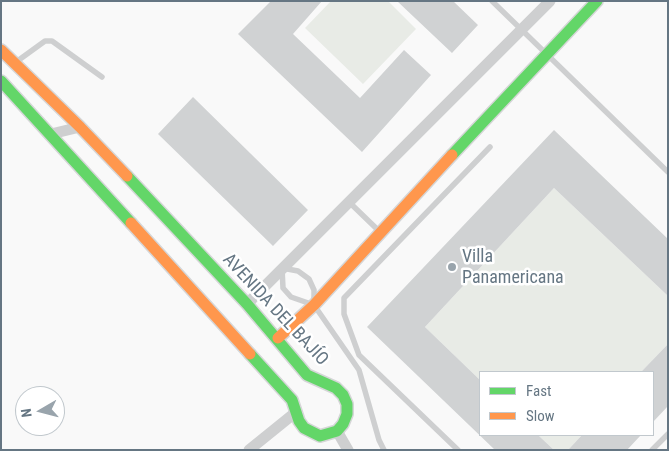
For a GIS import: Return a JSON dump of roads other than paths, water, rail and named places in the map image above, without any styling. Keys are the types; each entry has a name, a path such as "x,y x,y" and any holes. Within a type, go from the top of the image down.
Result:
{"street":[{"path":"247,304 550,1"},
{"path":"278,338 314,306 380,231 597,1"},
{"name":"AVENIDA DEL BAJÍO","path":"1,50 80,128 247,304 308,375 336,388 347,404 347,414 343,424 337,431"},
{"path":"1,81 292,400 304,428 311,433 329,435 337,431 348,450"},
{"path":"51,134 80,128"},
{"path":"249,450 296,412"}],"lane":[{"path":"492,1 668,172"},
{"path":"15,63 45,41 52,41 102,77"},
{"path":"458,450 360,355 344,314 344,298 490,147"},
{"path":"348,201 380,231"},
{"path":"314,306 314,290 309,279 298,271 282,268 283,288 292,297 314,306 360,370 379,440 384,450"},
{"path":"652,450 668,434"}],"place":[{"name":"Villa Panamericana","path":"452,267"}]}
